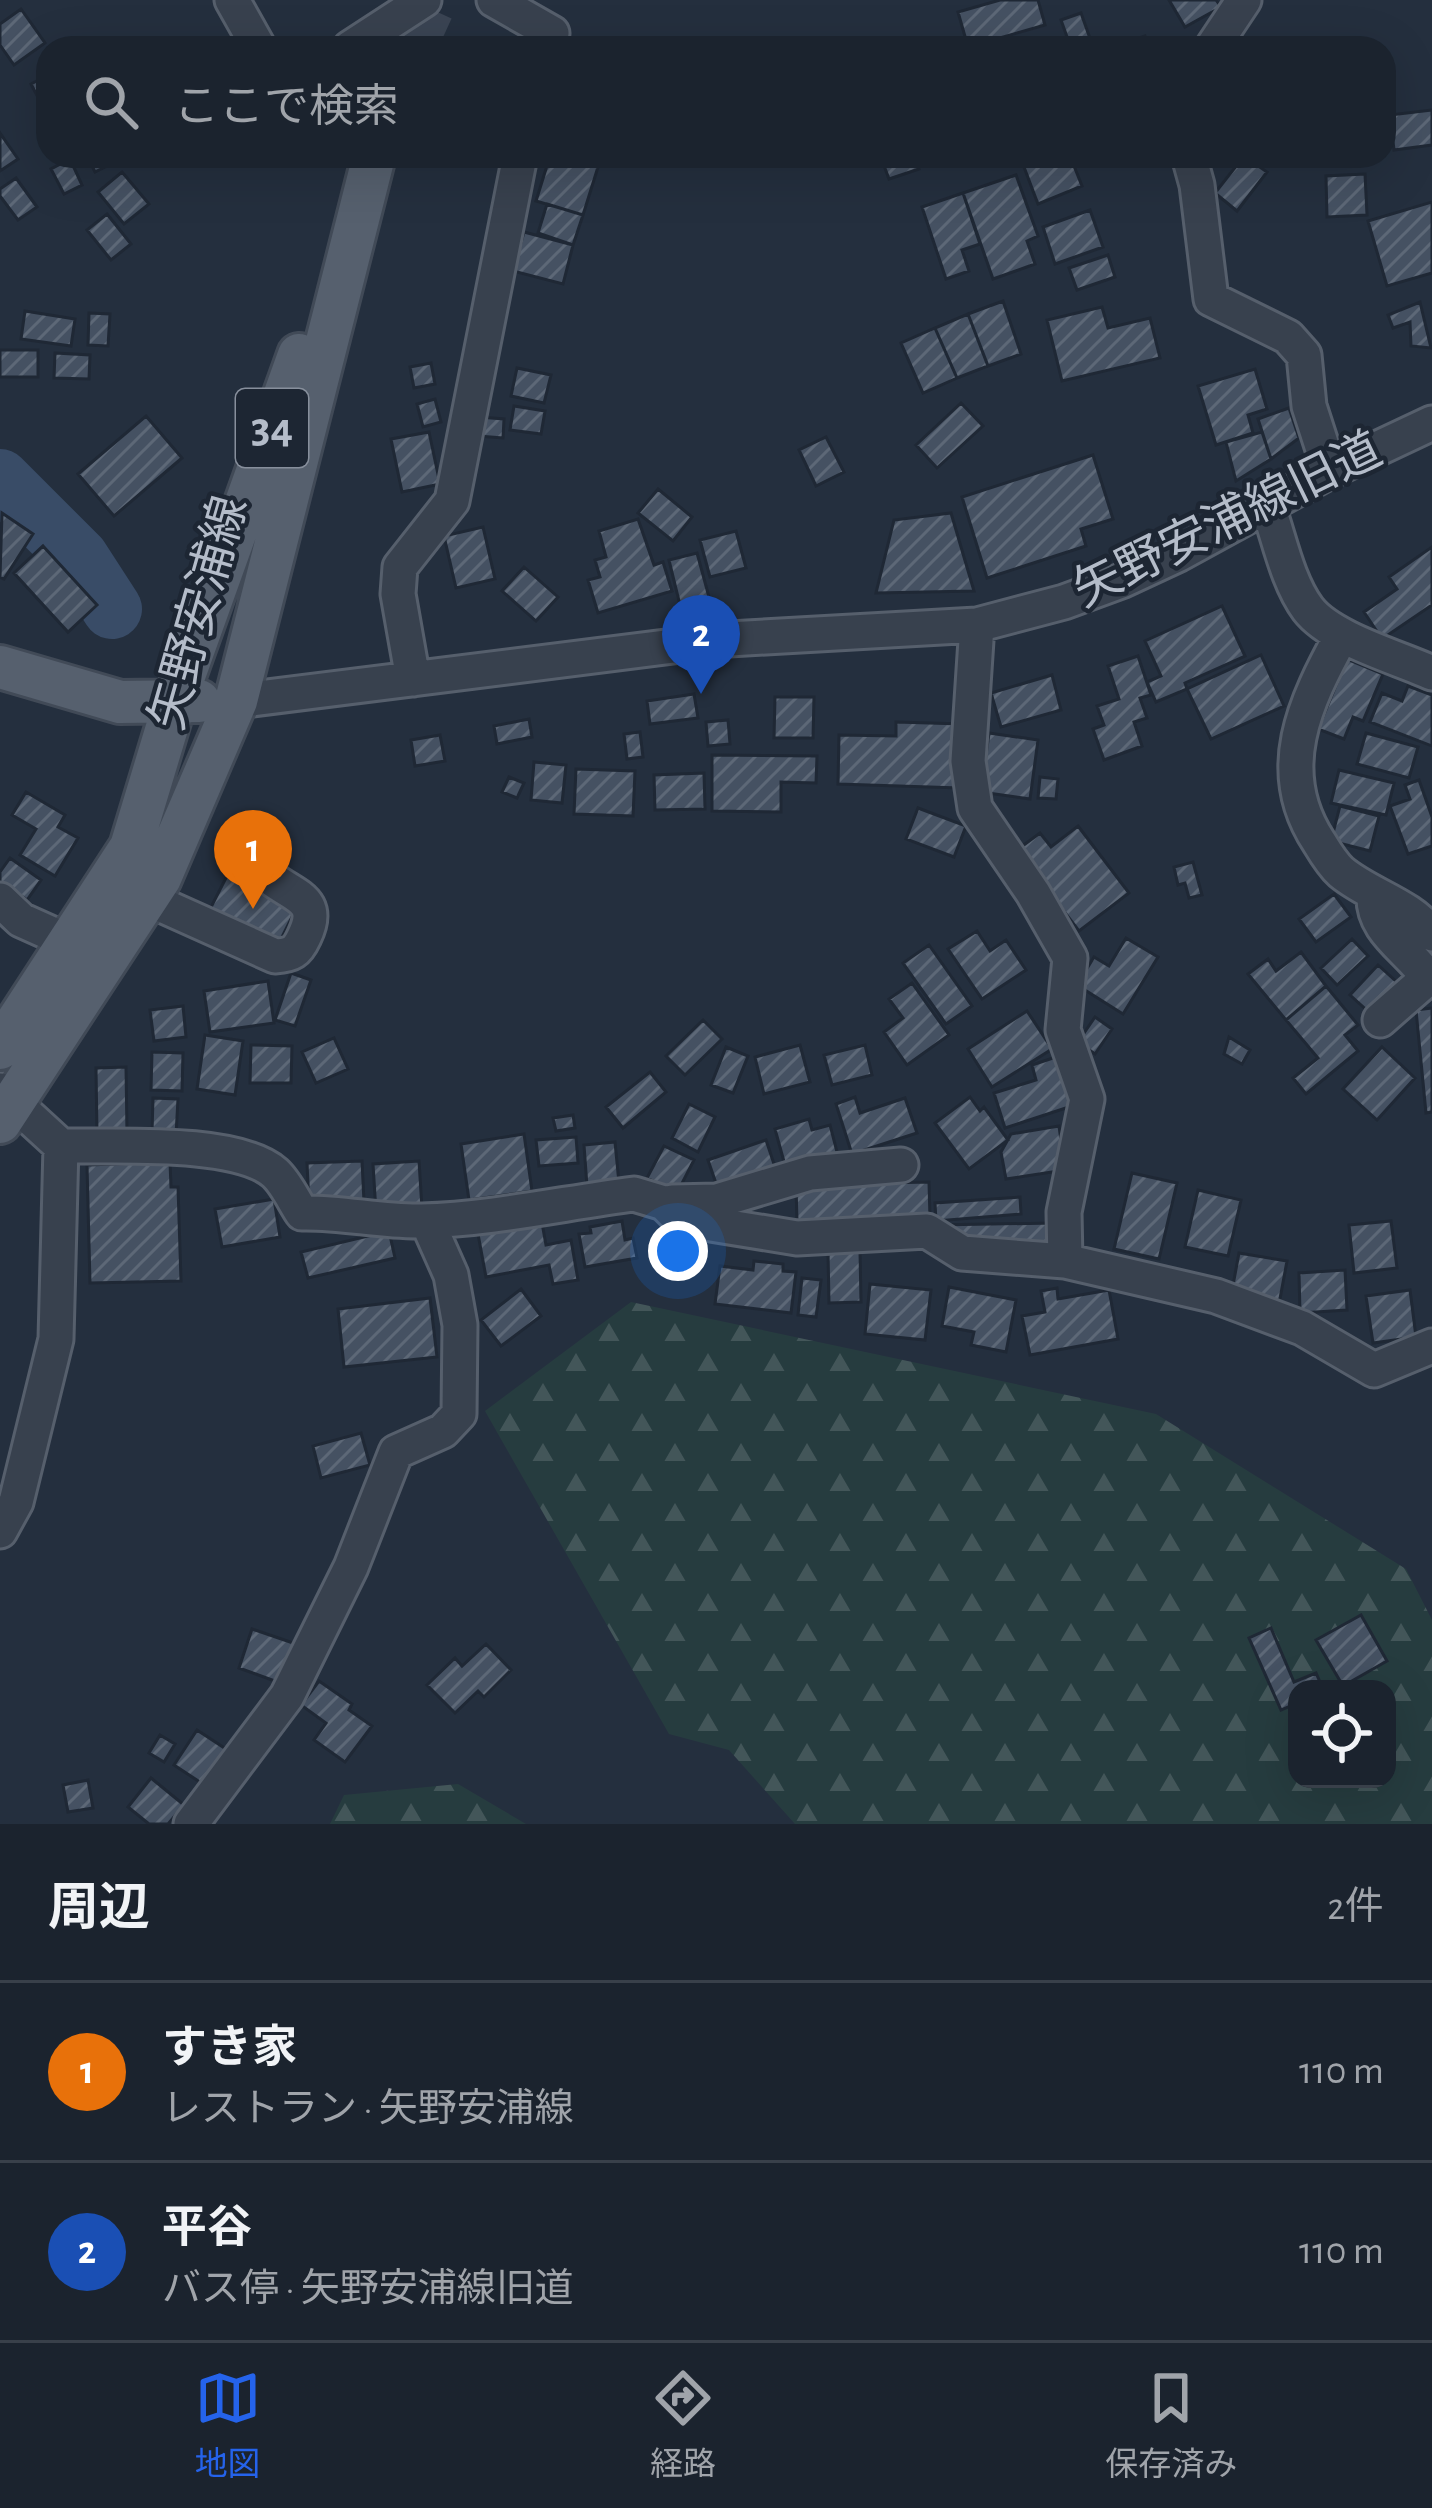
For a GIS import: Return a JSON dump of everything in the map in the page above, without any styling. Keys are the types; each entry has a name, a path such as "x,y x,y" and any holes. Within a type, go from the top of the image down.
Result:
{"main road":[{"name":"矢野安浦線","path":"0,1048 131,847 175,700 368,168"},
{"name":"矢野安浦線","path":"5,1105 160,878 236,701 369,168"},
{"path":"0,667 120,702 236,701"}],"street":[{"path":"232,0 252,36"},
{"path":"368,36 424,0"},
{"path":"494,0 551,36"},
{"path":"1220,36 1244,0"},
{"path":"413,679 398,594 400,567 452,501 518,168"},
{"path":"1193,168 1210,299 1288,337 1304,355 1309,406 1330,471"},
{"name":"矢野安浦線旧道","path":"236,701 729,639 976,625 1064,602 1121,580 1432,423"},
{"path":"1268,504 1308,609 1342,634 1432,673"},
{"path":"976,625 968,760 974,808 1033,893 1070,958 1064,1030 1087,1099 1064,1212 1065,1261"},
{"path":"1342,634 1302,717 1294,778 1307,824 1337,869 1418,916 1432,934"},
{"path":"146,898 275,956 289,956 297,951 310,925 307,904 297,892 271,878 248,849"},
{"path":"1375,895 1373,912 1383,930 1428,978 1381,1020"},
{"path":"0,900 21,920 70,942"},
{"path":"5,1105 61,1146 218,1151 254,1160 277,1174 302,1213 369,1221 427,1221 634,1194 664,1203 717,1201 810,1173 901,1166"},
{"path":"0,1531 16,1502 56,1340 61,1146"},
{"path":"664,1203 680,1219 797,1238 927,1232 962,1252 1065,1261 1216,1296 1302,1328 1374,1370 1432,1346"},
{"path":"191,1824 286,1696 351,1567 396,1452 443,1431 459,1414 460,1325 451,1275 427,1221"}],"green space":[{"path":"631,1302 1156,1414 1406,1569 1432,1620 1432,1824 795,1824 729,1750 669,1734 485,1411"},
{"path":"458,1784 526,1824 330,1824 344,1795"}],"building":[{"path":"1000,0 1038,0 1045,25 1006,36 965,36 958,12"},
{"path":"1169,0 1216,0 1221,7 1185,27"},
{"path":"21,9 40,36 36,36 36,49 14,65 0,45 0,24"},
{"path":"1081,13 1089,36 1067,36 1061,20"},
{"path":"1432,110 1432,145 1396,150 1396,114"},
{"path":"0,133 18,159 0,171"},
{"path":"74,168 82,185 64,194 51,169"},
{"path":"546,168 598,168 583,215 536,201"},
{"path":"885,168 919,168 919,169 889,179"},
{"path":"1024,168 1075,168 1082,186 1038,204"},
{"path":"1235,168 1267,172 1237,211 1215,193"},
{"path":"122,172 149,204 124,224 98,192"},
{"path":"1365,174 1367,215 1327,217 1326,176"},
{"path":"1016,175 1038,236 1027,241 1035,264 993,279 963,193"},
{"path":"16,178 37,207 18,220 0,196 0,189"},
{"path":"963,193 980,244 962,250 969,271 946,279 922,207"},
{"path":"1432,202 1432,273 1387,286 1368,221"},
{"path":"547,204 583,215 573,245 538,233"},
{"path":"1090,210 1103,247 1055,264 1043,227"},
{"path":"107,214 131,244 111,260 87,230"},
{"path":"524,232 573,245 563,284 513,271"},
{"path":"1108,255 1115,277 1077,290 1069,268"},
{"path":"1003,301 1021,354 988,366 968,314"},
{"path":"1420,302 1431,348 1411,346 1410,322 1393,328 1388,315"},
{"path":"1102,307 1108,328 1150,318 1160,358 1062,381 1047,320"},
{"path":"25,311 75,319 71,346 21,339"},
{"path":"89,313 110,314 108,346 88,345"},
{"path":"968,314 988,366 957,378 935,328"},
{"path":"935,328 957,378 923,393 901,343"},
{"path":"0,350 38,350 38,377 0,377"},
{"path":"55,353 90,355 89,379 54,378"},
{"path":"431,363 435,384 414,388 410,367"},
{"path":"517,368 551,375 544,403 511,396"},
{"path":"1255,369 1267,409 1248,415 1253,433 1216,445 1198,386"},
{"path":"435,399 441,422 423,427 417,404"},
{"path":"961,403 983,426 937,468 916,445"},
{"path":"514,406 545,411 541,434 510,430"},
{"path":"1289,408 1299,438 1271,459 1258,419"},
{"path":"146,416 182,458 114,516 78,474"},
{"path":"479,417 504,419 503,438 478,436"},
{"path":"429,432 440,484 402,492 391,439"},
{"path":"1262,432 1271,459 1236,481 1226,442"},
{"path":"826,437 844,472 816,486 799,450"},
{"path":"1093,455 1113,519 1081,529 1086,546 987,578 962,497"},
{"path":"658,489 692,517 673,541 638,513"},
{"path":"2,513 33,534 4,579 0,577"},
{"path":"951,513 974,591 876,593 894,520"},
{"path":"638,519 654,565 663,562 672,591 598,613 588,580 600,577 595,560 606,557 599,531"},
{"path":"483,527 495,579 456,588 444,536"},
{"path":"736,531 746,568 710,577 700,540"},
{"path":"43,546 97,605 68,632 14,573"},
{"path":"1432,547 1432,605 1382,639 1364,612 1397,589 1389,577"},
{"path":"697,553 709,597 680,605 669,560"},
{"path":"524,567 558,597 536,621 502,591"},
{"path":"1222,606 1245,656 1156,702 1147,682 1161,676 1145,641"},
{"path":"1261,655 1284,706 1211,739 1187,689"},
{"path":"1138,656 1151,695 1140,698 1147,718 1134,722 1142,746 1104,760 1093,729 1104,725 1097,706 1119,699 1108,666"},
{"path":"1347,659 1383,674 1363,721 1353,717 1344,739 1318,729"},
{"path":"1052,675 1061,710 1001,727 991,693"},
{"path":"1408,686 1432,695 1432,746 1370,722 1382,693 1402,701"},
{"path":"694,694 698,718 650,724 647,701"},
{"path":"775,697 814,697 813,738 774,738"},
{"path":"529,719 532,737 497,744 494,726"},
{"path":"728,720 730,744 708,746 706,722"},
{"path":"896,722 962,724 960,788 838,784 839,735 896,736"},
{"path":"640,732 643,757 627,759 624,734"},
{"path":"989,733 1038,740 1030,799 981,792"},
{"path":"1366,733 1418,747 1409,778 1357,764"},
{"path":"440,735 445,761 415,766 411,740"},
{"path":"712,755 817,756 816,783 781,782 781,812 712,811"},
{"path":"534,762 566,765 562,803 531,800"},
{"path":"576,769 635,771 633,816 574,814"},
{"path":"1339,770 1394,783 1386,815 1331,803"},
{"path":"704,773 705,809 655,810 654,775"},
{"path":"509,777 524,783 517,798 502,792"},
{"path":"1040,777 1058,779 1056,799 1038,798"},
{"path":"1419,780 1432,817 1432,846 1408,854 1390,806 1410,799 1405,785"},
{"path":"26,792 65,815 58,827 78,838 55,876 20,855 36,829 12,815"},
{"path":"1340,806 1379,816 1370,851 1331,841"},
{"path":"918,808 966,826 954,857 906,839"},
{"path":"1078,826 1129,893 1079,931 1017,850 1040,833 1051,847"},
{"path":"10,858 41,880 27,900 0,881"},
{"path":"1193,862 1202,895 1189,898 1185,883 1178,885 1174,867"},
{"path":"230,870 298,905 277,947 208,913"},
{"path":"1334,894 1351,917 1316,942 1299,919"},
{"path":"977,931 990,951 1006,940 1026,970 982,999 948,949"},
{"path":"1126,938 1158,957 1123,1014 1077,985 1094,957 1109,966"},
{"path":"1352,939 1368,956 1337,985 1321,968"},
{"path":"929,945 972,1006 946,1024 903,963"},
{"path":"1301,952 1326,986 1286,1020 1248,974 1268,959 1276,971"},
{"path":"1378,965 1399,984 1371,1014 1350,995"},
{"path":"291,973 311,980 295,1026 275,1020"},
{"path":"268,981 274,1023 210,1032 204,991"},
{"path":"912,983 949,1035 907,1065 884,1032 903,1018 889,999"},
{"path":"1326,986 1358,1025 1345,1035 1358,1051 1306,1094 1293,1078 1318,1058 1286,1020"},
{"path":"183,1006 186,1037 154,1041 150,1010"},
{"path":"1432,1008 1432,1112 1426,1113 1416,1010"},
{"path":"1027,1011 1052,1049 992,1087 968,1049"},
{"path":"1095,1017 1112,1029 1095,1054 1078,1042"},
{"path":"703,1020 722,1039 685,1075 666,1056"},
{"path":"205,1035 243,1041 235,1095 197,1089"},
{"path":"1229,1037 1250,1050 1242,1064 1224,1054"},
{"path":"334,1038 348,1069 316,1083 302,1052"},
{"path":"251,1045 292,1046 291,1083 250,1083"},
{"path":"800,1045 810,1082 764,1094 755,1057"},
{"path":"865,1045 872,1075 832,1085 824,1055"},
{"path":"726,1047 748,1056 733,1093 711,1085"},
{"path":"1382,1047 1415,1078 1377,1120 1343,1089"},
{"path":"152,1052 183,1053 182,1091 151,1090"},
{"path":"1059,1056 1075,1105 1005,1128 994,1093 1036,1080 1032,1065"},
{"path":"126,1067 127,1134 97,1134 96,1068"},
{"path":"650,1072 666,1092 623,1128 606,1107"},
{"path":"855,1097 860,1113 905,1098 917,1133 852,1154 836,1104"},
{"path":"970,1097 980,1111 984,1107 1008,1140 969,1169 935,1123"},
{"path":"153,1098 178,1099 176,1135 152,1133"},
{"path":"689,1104 715,1117 698,1152 672,1138"},
{"path":"573,1115 575,1128 556,1131 553,1118"},
{"path":"809,1119 812,1130 830,1125 838,1156 786,1169 775,1129"},
{"path":"1059,1126 1065,1170 1006,1179 1001,1152 1011,1134"},
{"path":"524,1134 532,1191 469,1200 461,1144"},
{"path":"576,1137 578,1163 539,1166 536,1140"},
{"path":"766,1140 777,1173 719,1192 708,1160"},
{"path":"615,1142 619,1183 587,1186 584,1145"},
{"path":"664,1146 694,1160 677,1193 647,1178"},
{"path":"362,1161 364,1202 309,1204 307,1163"},
{"path":"419,1161 422,1209 376,1212 373,1164"},
{"path":"170,1162 171,1187 178,1187 181,1281 90,1283 87,1165"},
{"path":"1132,1173 1177,1183 1159,1259 1114,1249"},
{"path":"929,1182 930,1219 797,1222 796,1185"},
{"path":"1198,1190 1241,1200 1228,1256 1185,1247"},
{"path":"1020,1197 1021,1214 936,1221 935,1203"},
{"path":"274,1199 280,1237 222,1247 215,1209"},
{"path":"622,1221 625,1240 633,1238 637,1258 585,1267 579,1234"},
{"path":"1391,1221 1397,1268 1354,1273 1349,1225"},
{"path":"542,1223 546,1245 571,1240 578,1280 553,1284 549,1265 486,1277 478,1234"},
{"path":"1054,1223 1048,1255 964,1247 936,1225"},
{"path":"389,1231 395,1258 308,1278 301,1252"},
{"path":"860,1251 861,1302 829,1303 828,1252"},
{"path":"1239,1253 1287,1261 1279,1304 1231,1296"},
{"path":"754,1261 783,1264 783,1271 796,1272 791,1313 715,1304 720,1266 753,1270"},
{"path":"1345,1270 1347,1310 1300,1313 1299,1273"},
{"path":"802,1278 821,1280 816,1317 798,1315"},
{"path":"870,1284 931,1290 925,1340 865,1334"},
{"path":"949,1287 1016,1300 1006,1352 971,1345 974,1332 942,1326"},
{"path":"1057,1288 1058,1299 1109,1290 1118,1339 1030,1355 1022,1316 1045,1312 1041,1291"},
{"path":"521,1289 541,1316 501,1346 481,1320"},
{"path":"1410,1290 1416,1337 1373,1343 1366,1296"},
{"path":"430,1298 437,1357 344,1367 338,1309"},
{"path":"361,1433 370,1465 321,1478 313,1446"},
{"path":"1361,1615 1387,1661 1354,1680 1339,1680 1316,1640"},
{"path":"1271,1628 1293,1680 1288,1680 1288,1707 1281,1710 1249,1638"},
{"path":"252,1629 296,1644 283,1684 239,1668"},
{"path":"486,1644 511,1670 484,1697 478,1691 455,1713 427,1685 455,1658 462,1666"},
{"path":"319,1681 352,1704 349,1710 372,1726 345,1762 314,1740 326,1723 301,1705"},
{"path":"197,1730 235,1755 212,1790 174,1765"},
{"path":"160,1735 175,1744 164,1762 149,1753"},
{"path":"151,1778 184,1805 168,1824 149,1824 128,1807"},
{"path":"88,1780 93,1808 68,1812 63,1785"}],"waterway":[{"path":"0,479 79,558 112,609"}],"tunnel":[{"path":"420,36 437,0"}],"place":[{"name":"平谷","path":"701,694"},
{"name":"すき家","path":"253,909"}]}
